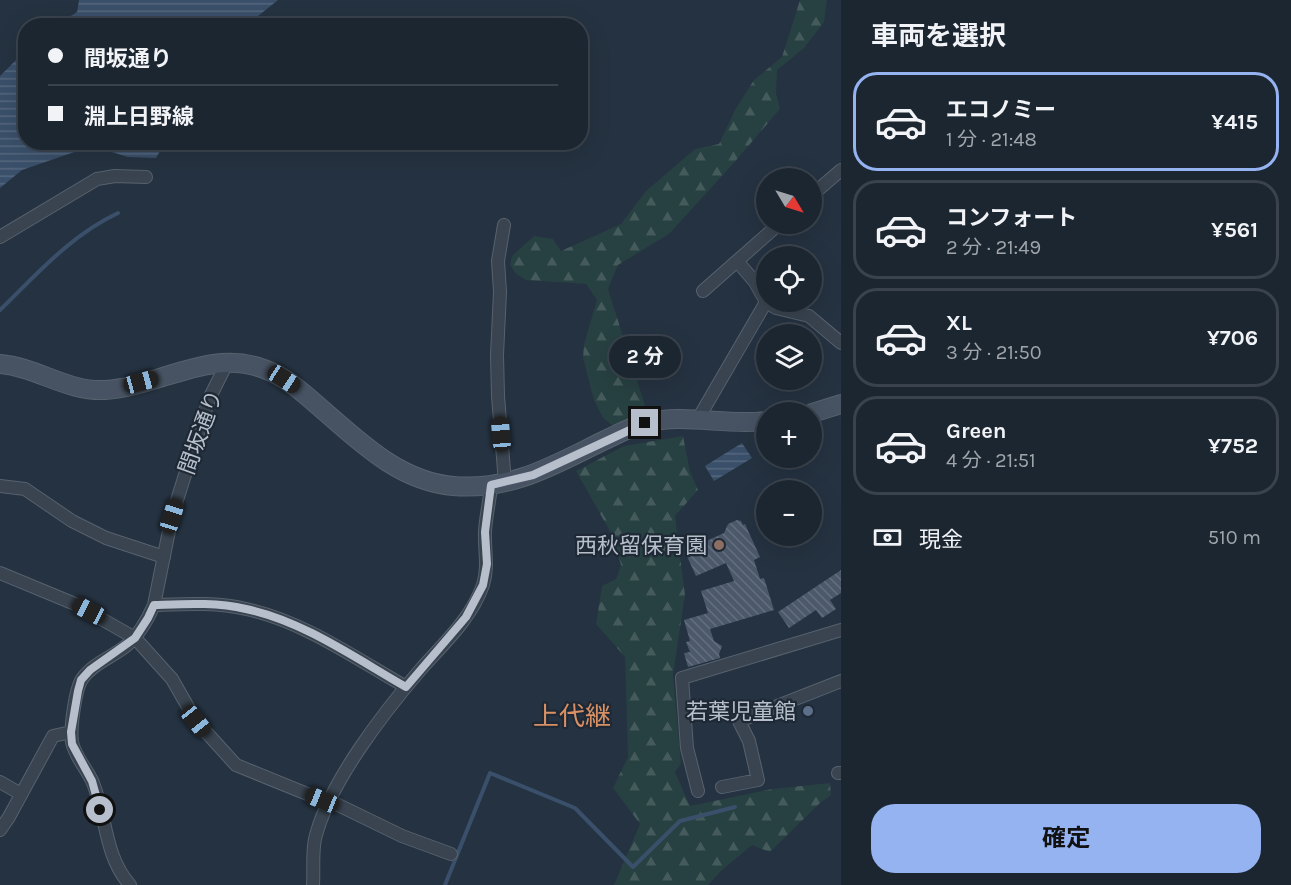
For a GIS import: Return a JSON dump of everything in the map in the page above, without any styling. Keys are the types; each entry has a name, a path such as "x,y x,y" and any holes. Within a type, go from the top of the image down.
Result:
{"main road":[{"path":"0,364 29,369 76,388 102,391 210,364 240,362 252,365 296,387 375,454 410,475 451,486 498,484 533,475 645,423 698,419 727,422 756,421"},
{"path":"822,410 841,404"}],"street":[{"path":"822,186 841,170"},
{"path":"0,237 97,179 115,176 146,177"},
{"path":"313,885 315,838 330,801 359,748 406,687 466,617 483,585 487,564 485,532 498,484 497,355 500,292 498,261 504,225"},
{"path":"703,291 768,234"},
{"path":"737,261 756,284"},
{"path":"698,419 760,312"},
{"path":"792,312 809,316 841,343"},
{"name":"間坂通り","path":"130,885 116,866 95,789 75,752 71,732 78,691 81,680 90,670 135,638 154,605 172,516 209,399 227,363"},
{"path":"0,486 25,489 72,521 106,538 164,557"},
{"path":"0,573 75,604 142,643 172,679 196,721 236,765 322,800 330,801 402,836 451,854"},
{"path":"154,605 200,603 244,608 263,613 318,636 406,687"},
{"path":"698,791 687,748 682,678 841,630"},
{"path":"722,787 758,780 749,741 739,721 841,681"},
{"path":"0,830 53,736 71,732"},
{"path":"0,782 21,794"}],"green space":[{"path":"800,0 827,0 824,22 804,48 777,70 776,93 780,109 669,234 618,265 608,289 646,409 637,420 613,426 603,418 594,400 583,358 584,344 597,300 586,284 526,280 516,274 510,265 512,256 534,236 553,239 561,251 621,224 646,191 695,149 719,144 736,108 754,80 782,57"},
{"path":"683,436 690,471 698,490 675,516 685,595 673,675 681,764 675,772 690,806 772,789 830,783 831,795 770,852 752,845 708,885 614,885 640,824 613,788 628,757 625,657 596,624 602,586 616,579 621,565 612,535 576,471 624,446"}],"water":[{"path":"79,0 278,0 256,18 68,18 77,12"},
{"path":"18,58 18,150 80,150 22,170 0,188 0,76"},
{"path":"105,150 161,150 156,158 128,157"},
{"path":"742,443 752,458 714,481 705,466"}],"building":[{"path":"737,520 745,524 760,557 754,560 760,579 764,578 774,610 710,629 714,641 722,646 720,658 688,667 684,653 690,652 686,642 690,641 684,620 708,613 701,591 734,581 726,563 696,576 686,554 696,549 698,545 724,533 728,524"},
{"path":"841,570 841,593 830,600 836,609 822,618 816,610 789,628 778,612"}],"waterway":[{"path":"0,310 70,244 85,232 118,213"},
{"path":"445,885 490,773 575,808 633,867 680,821 735,807"}],"place":[{"name":"西秋留保育園","path":"719,545"},
{"name":"若葉児童館","path":"808,711"}],"district":[{"name":"上代継","path":"572,716"}],"route":[{"path":"100,810 92,781 72,744 71,732 78,691 81,680 90,670 135,638 154,605 200,603 244,608 263,613 318,636 406,687 466,617 483,585 487,564 485,532 491,485 533,475 645,423"}]}
